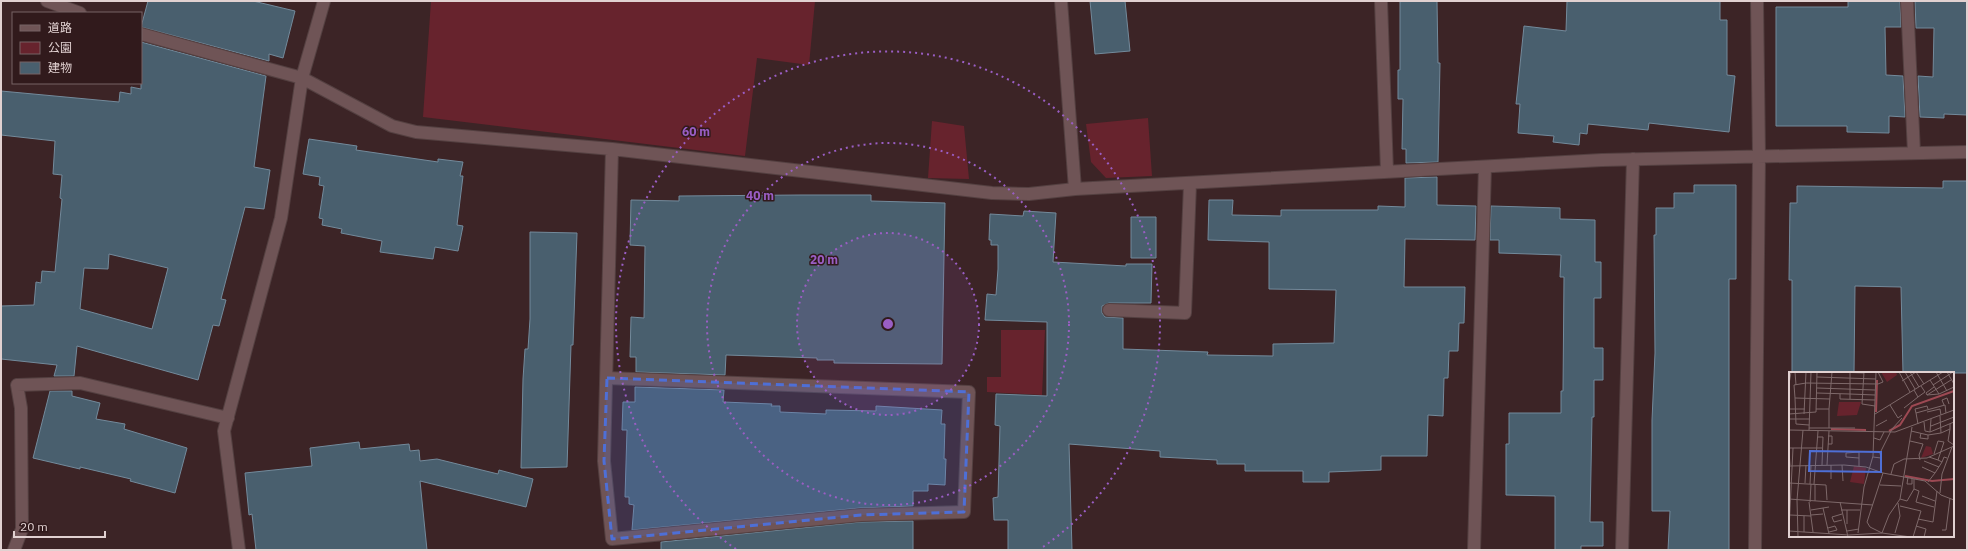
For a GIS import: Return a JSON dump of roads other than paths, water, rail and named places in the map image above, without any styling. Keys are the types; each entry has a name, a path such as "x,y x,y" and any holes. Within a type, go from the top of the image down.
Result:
{"street":[{"path":"47,1 77,12"},
{"path":"239,550 224,431 281,218 302,78 324,1"},
{"path":"1061,1 1075,189"},
{"path":"1381,1 1387,172"},
{"path":"1755,550 1759,156 1757,1"},
{"path":"1907,1 1914,153"},
{"path":"142,34 302,78 392,126 416,132 612,149 992,193 1029,194 1075,189 1633,159 1967,152"},
{"path":"607,378 970,392 964,512 861,515 612,539 604,461 612,149"},
{"path":"1622,550 1633,159"},
{"path":"1474,550 1485,167"},
{"path":"1108,310 1185,313 1190,184"},
{"path":"14,550 22,529 22,408 16,385 80,383 228,418"}]}
